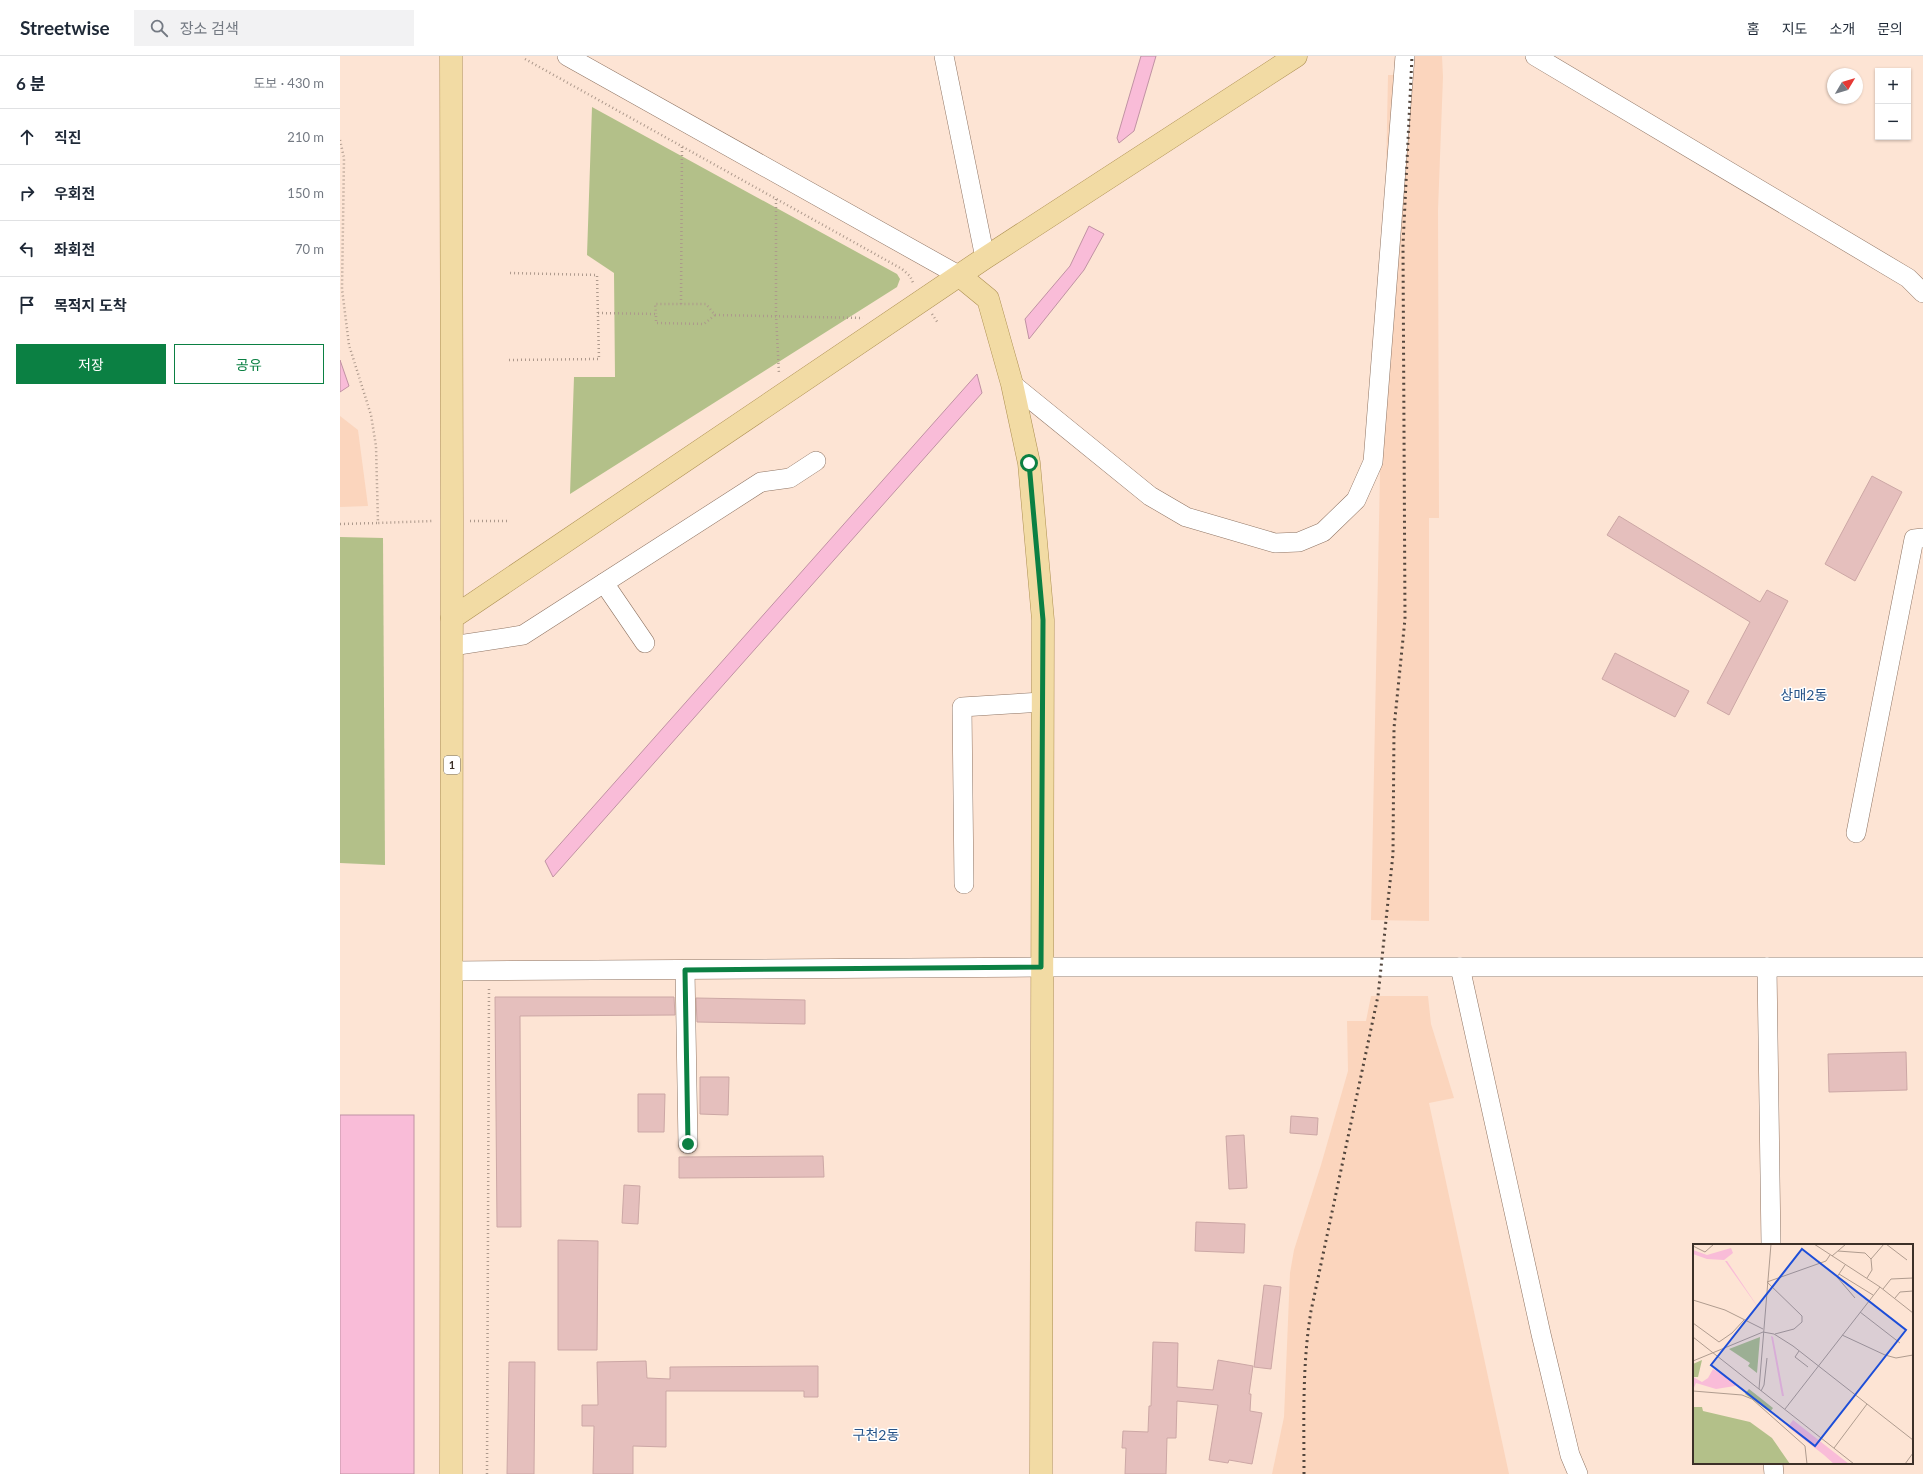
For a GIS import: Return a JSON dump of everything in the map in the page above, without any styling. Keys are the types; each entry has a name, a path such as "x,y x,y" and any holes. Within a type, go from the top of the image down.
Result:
{"main road":[{"name":"1","path":"451,56 451,1474"},
{"path":"452,618 985,258 1296,56"},
{"path":"960,276 988,299 1012,384 1029,463 1043,620 1041,1474"}],"street":[{"path":"567,56 960,276"},
{"path":"944,56 985,258"},
{"path":"1012,384 1150,496 1186,517 1275,543 1299,542 1323,532 1356,500 1373,462 1405,56"},
{"path":"1535,56 1908,278 1923,292"},
{"path":"452,646 523,635 761,482 790,478 816,461"},
{"path":"1856,833 1914,539 1923,538"},
{"path":"604,583 644,643"},
{"path":"964,884 962,707 1042,702"},
{"path":"452,971 1041,967 1923,967"},
{"path":"1460,967 1541,1334 1570,1455 1578,1474"},
{"path":"1767,967 1771,1244"},
{"path":"685,970 688,1144"}],"path":[{"path":"525,59 902,269 910,276 916,291 938,323"},
{"path":"340,140 344,158 342,181 342,289 349,345 371,415 376,446 378,523"},
{"path":"681,304 682,146"},
{"path":"776,199 776,315 779,374"},
{"path":"509,273 597,275 599,359 509,360"},
{"path":"715,315 706,304 655,304 656,323 704,324 715,315 776,315 863,318"},
{"path":"598,313 656,314"},
{"path":"340,524 508,521"},
{"path":"487,1474 489,971"}],"shaded area":[{"path":"1141,56 1156,56 1134,131 1119,143 1117,138"},
{"path":"1395,56 1442,56 1443,77 1438,210 1439,518 1429,518 1429,921 1371,920 1388,75 1394,75"},
{"path":"1089,226 1104,234 1084,270 1029,339 1025,319 1070,266"},
{"path":"340,360 349,386 340,392"},
{"path":"977,374 982,393 553,877 545,861"},
{"path":"340,416 358,430 368,506 340,507"},
{"path":"1371,996 1428,996 1431,1024 1454,1098 1429,1103 1509,1474 1272,1474 1284,1417 1290,1273 1294,1250 1321,1165 1348,1071 1347,1021 1366,1021"},
{"path":"340,1115 414,1115 414,1474 340,1474"}],"green space":[{"path":"592,107 897,274 900,279 897,287 570,494 574,377 615,377 614,273 587,255"},
{"path":"340,537 383,538 385,865 340,863"}],"building":[{"path":"1872,476 1902,492 1855,581 1825,564"},
{"path":"1619,516 1760,602 1767,590 1788,601 1729,715 1707,703 1750,622 1607,535"},
{"path":"1615,653 1689,691 1675,717 1602,679"},
{"path":"495,997 674,997 675,1015 520,1016 521,1227 497,1227"},
{"path":"696,998 805,1000 805,1024 697,1022"},
{"path":"1906,1052 1907,1090 1829,1092 1828,1054"},
{"path":"700,1077 729,1077 728,1115 700,1114"},
{"path":"638,1094 665,1094 664,1132 638,1132"},
{"path":"1291,1116 1318,1118 1317,1135 1290,1133"},
{"path":"1244,1135 1247,1188 1229,1189 1226,1136"},
{"path":"823,1156 824,1177 679,1178 679,1157"},
{"path":"624,1185 640,1186 638,1224 622,1223"},
{"path":"1196,1222 1245,1224 1244,1253 1195,1251"},
{"path":"558,1240 598,1241 597,1350 558,1350"},
{"path":"1264,1285 1281,1287 1271,1369 1254,1367"},
{"path":"1153,1342 1178,1343 1177,1387 1213,1390 1218,1360 1253,1366 1249,1394 1251,1394 1250,1411 1262,1413 1252,1464 1229,1460 1228,1463 1209,1460 1218,1405 1177,1401 1176,1438 1167,1438 1166,1474 1125,1474 1126,1448 1122,1448 1123,1431 1148,1432 1149,1406 1151,1406"},
{"path":"646,1361 647,1378 670,1379 670,1367 818,1366 818,1397 804,1397 804,1391 666,1391 666,1447 633,1446 633,1474 593,1474 594,1426 582,1426 582,1405 598,1405 597,1362"},
{"path":"509,1362 535,1362 534,1474 507,1474"}],"railway":[{"path":"1304,1474 1305,1372 1308,1331 1378,996 1393,854 1394,728 1405,619 1403,245 1412,56"}],"district":[{"name":"상매2동","path":"1804,695"},
{"name":"구천2동","path":"876,1435"}],"route":[{"path":"688,1144 685,970 1041,967 1043,620 1029,463"}]}
